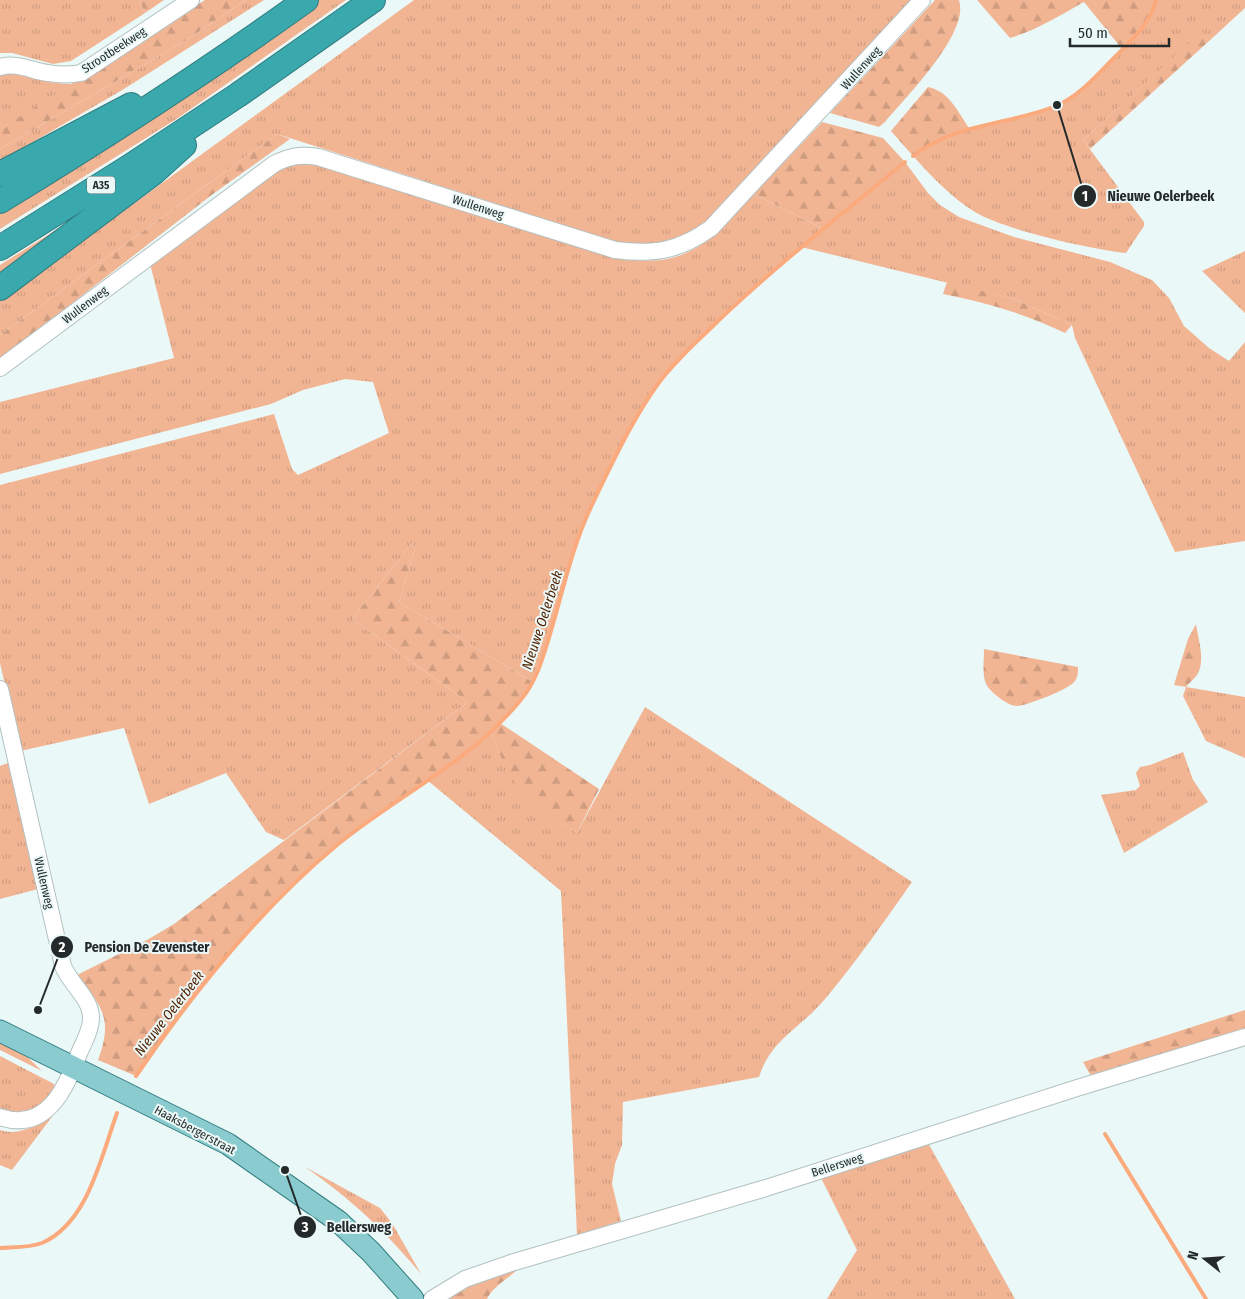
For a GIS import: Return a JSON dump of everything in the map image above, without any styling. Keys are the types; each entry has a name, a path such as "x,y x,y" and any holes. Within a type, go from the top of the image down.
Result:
{"highway":[{"path":"0,201 125,125 216,65 306,0"},
{"name":"A35","path":"0,248 126,169 238,95 373,0"},
{"path":"0,174 97,122 216,65"},
{"name":"A35","path":"0,288 153,173 238,95"}],"main road":[{"name":"Haaksbergerstraat","path":"0,1031 228,1144 338,1221 372,1252 413,1299"}],"street":[{"name":"Strootbeekweg","path":"0,67 20,66 55,74 81,73 191,0"},
{"name":"Wullenweg","path":"0,368 274,164 287,157 300,154 318,157 615,250 651,252 676,248 711,228 922,0"},
{"name":"Wullenweg","path":"0,689 63,966 67,978 88,1004 91,1013 90,1027 73,1068 52,1106 40,1115 20,1122 0,1117"},
{"name":"Bellersweg","path":"432,1299 465,1279 510,1263 757,1190 1245,1037"}],"green space":[{"path":"0,0 139,0 145,13 71,61 53,64 12,53 0,53"},
{"path":"139,0 164,0 145,13"},
{"path":"205,0 246,0 185,41 0,149 0,129"},
{"path":"246,0 264,0 124,89 0,161 0,149 185,41"},
{"path":"317,0 346,0 178,118 0,229 0,208"},
{"path":"414,0 917,0 715,216 673,244 625,245 277,134 0,335 0,301"},
{"path":"935,0 959,0 960,14 955,29 946,47 934,64 885,122 879,127 830,113"},
{"path":"977,0 1156,0 1147,22 1122,49 1084,2 1039,27 1010,38"},
{"path":"1156,0 1245,0 1245,8 1208,42 1202,32 1083,140 1144,222 1144,226 1126,253 1048,238 989,219 966,206 950,193 913,156 929,145 964,130 1038,112 1056,106 1074,96 1137,34 1154,8"},
{"path":"1202,31 1208,42 1090,149 1083,140"},
{"path":"0,71 55,83 73,84 0,129"},
{"path":"928,87 942,93 947,98 957,109 969,128 948,136 913,156 891,131"},
{"path":"822,122 883,138 905,162 823,229 754,194"},
{"path":"277,134 290,139 213,194 0,359 0,335"},
{"path":"294,162 324,164 625,259 648,261 667,259 684,254 698,246 725,224 754,194 823,229 905,162 928,193 940,205 959,217 1014,237 1110,262 1152,280 1169,298 1184,326 1209,348 1229,361 1245,342 1245,541 1175,552 1075,338 1072,325 1014,299 801,247 709,330 656,387 636,420 584,523 542,659 533,682 399,602 415,548 412,543 352,619 468,702 284,840 266,832 226,773 149,804 124,728 20,751 0,663 0,485 274,414 292,469 298,475 389,433 373,382 345,379 303,390 271,404 0,474 0,402 174,358 149,260 269,174"},
{"path":"94,206 0,277 0,265"},
{"path":"1245,251 1245,313 1202,271"},
{"path":"947,282 1014,299 1072,325 1065,333 1005,309 943,294"},
{"path":"412,543 415,548 399,602 533,682 526,694 500,723 599,789 577,833 531,801 516,785 490,733 453,762 356,830 308,870 254,925 229,954 180,1014 136,1076 98,1060 103,1046 105,1023 93,995 77,975 147,940 174,924 468,702 352,619"},
{"path":"1196,624 1200,643 1200,669 1186,687 1174,685 1188,639"},
{"path":"984,649 1078,667 1077,677 1070,685 1056,693 1017,706 1009,704 991,691 986,684"},
{"path":"1186,687 1245,697 1245,758 1206,741 1183,696"},
{"path":"645,707 912,882 859,956 825,999 771,1053 759,1077 623,1102 622,1145 615,1164 612,1184 621,1221 577,1235 561,891 427,780 490,732 507,767 523,791 545,812 577,833"},
{"path":"1183,752 1193,780 1208,802 1124,853 1101,795 1136,790 1140,786 1136,773 1140,767"},
{"path":"8,763 38,889 0,899 0,766"},
{"path":"1245,1010 1245,1028 1091,1076 1083,1062"},
{"path":"0,1041 21,1051 42,1071 0,1050"},
{"path":"0,1056 54,1084 54,1091 39,1113 0,1112"},
{"path":"54,1114 12,1170 0,1165 0,1130 8,1132 22,1131"},
{"path":"927,1141 1015,1299 827,1299 857,1250 819,1174"},
{"path":"305,1167 380,1208 392,1223 421,1274 367,1216 338,1191"},
{"path":"522,1265 498,1285 487,1299 441,1299 450,1292"}],"waterway":[{"name":"Nieuwe Oelerbeek","path":"913,156 929,145 946,137 1038,112 1056,106 1074,96 1137,34 1154,8 1156,0"},
{"name":"Nieuwe Oelerbeek","path":"136,1076 204,984 254,925 281,897 337,845 360,827 482,740 523,697 532,684 541,663 572,556 584,523 621,446 655,388 677,361 764,279 905,162"},
{"name":"Nieuwe Oelerbeek","path":"0,1248 37,1245 58,1233 71,1220 82,1205 91,1187 117,1113"},
{"path":"1105,1134 1206,1299"}],"place":[{"name":"Nieuwe Oelerbeek","path":"1057,105"},
{"name":"Pension De Zevenster","path":"38,1010"},
{"name":"Bellersweg","path":"285,1170"}]}
